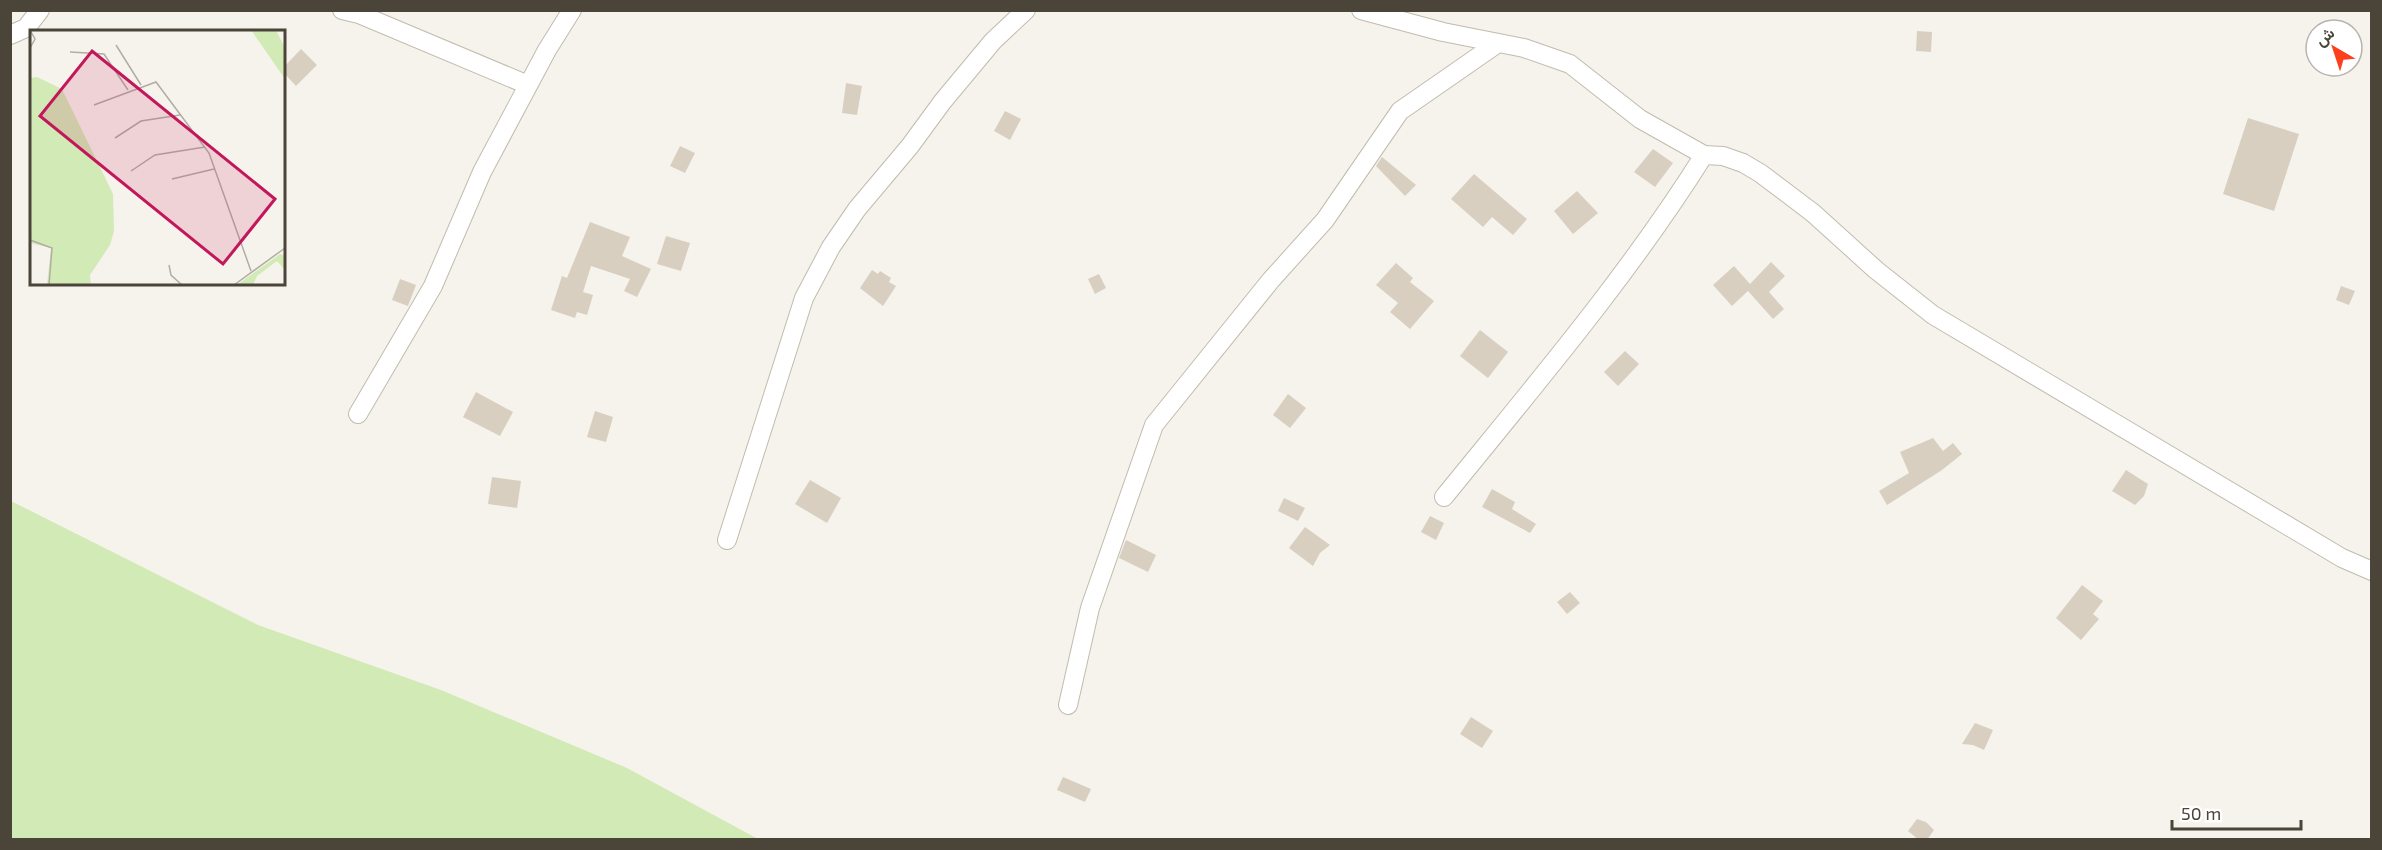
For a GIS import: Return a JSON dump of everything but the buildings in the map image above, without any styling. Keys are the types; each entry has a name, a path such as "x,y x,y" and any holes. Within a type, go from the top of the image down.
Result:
{"street":[{"path":"10,35 26,28 40,10"},
{"path":"342,10 358,14 528,85"},
{"path":"358,414 433,286 482,172 528,85 572,10"},
{"path":"728,540 804,298 831,247 857,209 910,146 943,101 993,41 1026,10"},
{"path":"1361,10 1443,32 1524,48 1570,64 1640,119 1704,155 1723,156 1743,163 1760,173 1813,213 1876,270 1933,315 2342,558 2372,571"},
{"path":"1068,705 1090,608 1154,425 1271,280 1325,220 1400,111 1498,43"},
{"path":"1444,497 1617,280 1674,203 1704,155"}],"green space":[{"path":"11,501 258,625 441,690 627,768 758,839 11,839"}]}
